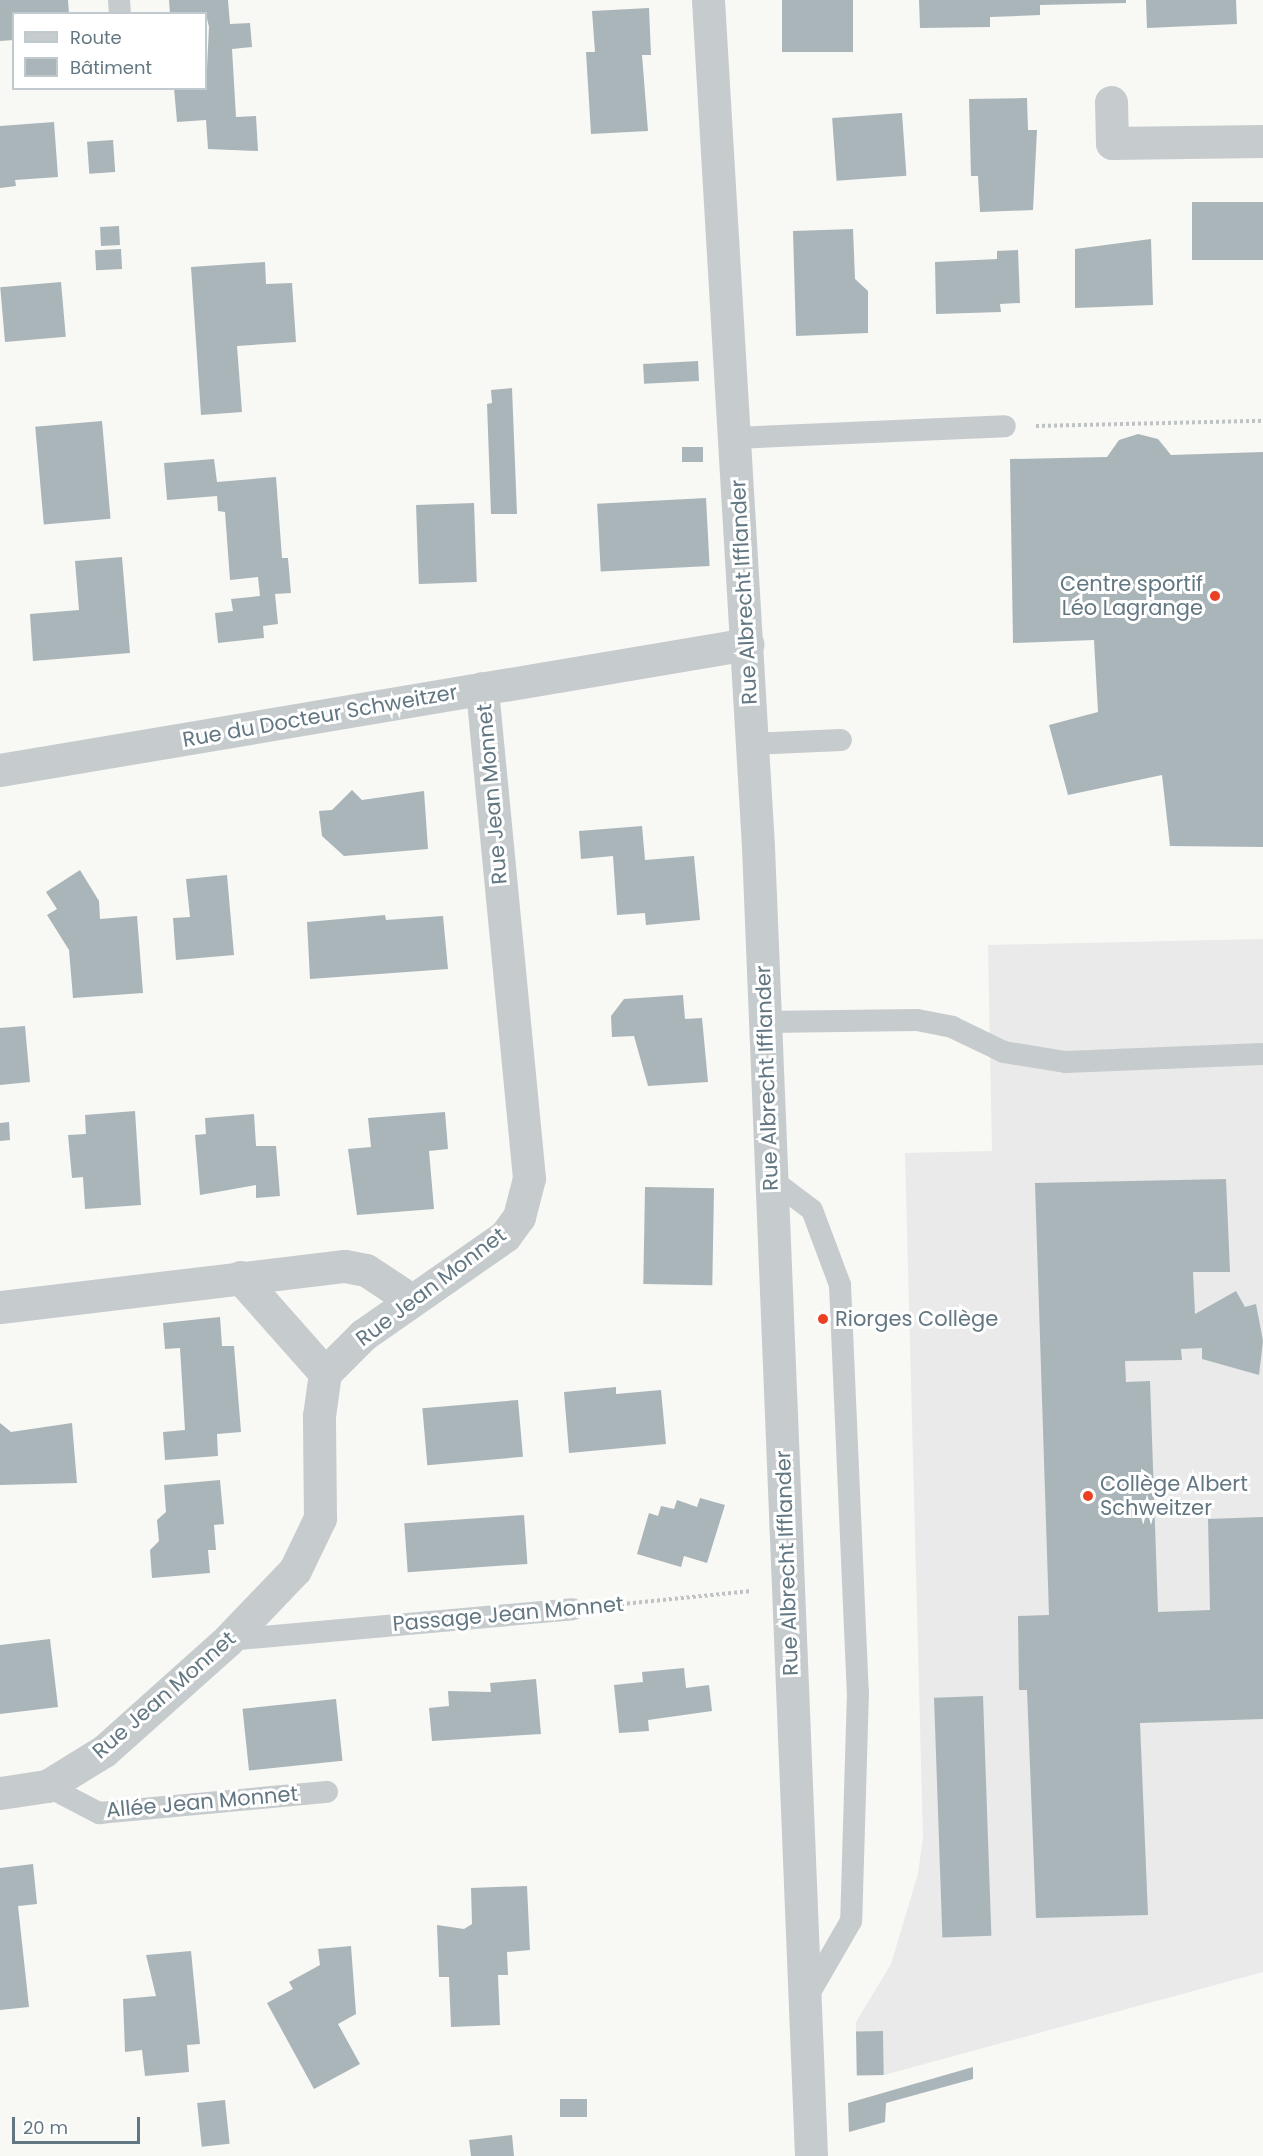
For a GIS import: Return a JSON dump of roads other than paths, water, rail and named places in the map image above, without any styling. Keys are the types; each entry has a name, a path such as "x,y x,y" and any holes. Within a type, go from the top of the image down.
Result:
{"street":[{"name":"Rue Albrecht Ifflander","path":"708,0 753,744 811,2156"},
{"path":"1111,102 1112,143 1263,141"},
{"name":"Rue du Docteur Schweitzer","path":"0,770 747,644"},
{"name":"Rue Jean Monnet","path":"0,1793 46,1786 104,1751 228,1640 295,1570 320,1518 319,1416 325,1373 410,1299 505,1236 519,1217 529,1178 482,688"},
{"path":"0,1307 345,1266 366,1270 410,1299"},
{"path":"240,1277 325,1373"}],"lane":[{"path":"735,438 1005,426"},
{"path":"753,744 841,740"},
{"path":"765,1022 917,1020 952,1027 1004,1052 1065,1062 1263,1054"},
{"path":"771,1179 812,1210 840,1285 856,1656 850,1921 806,1999"},
{"name":"Passage Jean Monnet","path":"228,1640 573,1609"},
{"name":"Allée Jean Monnet","path":"46,1786 99,1813 327,1792"}],"place":[{"name":"Centre sportif Léo Lagrange","path":"1215,596"},
{"name":"Riorges Collège","path":"823,1319"},
{"name":"Collège Albert Schweitzer","path":"1088,1496"}]}
